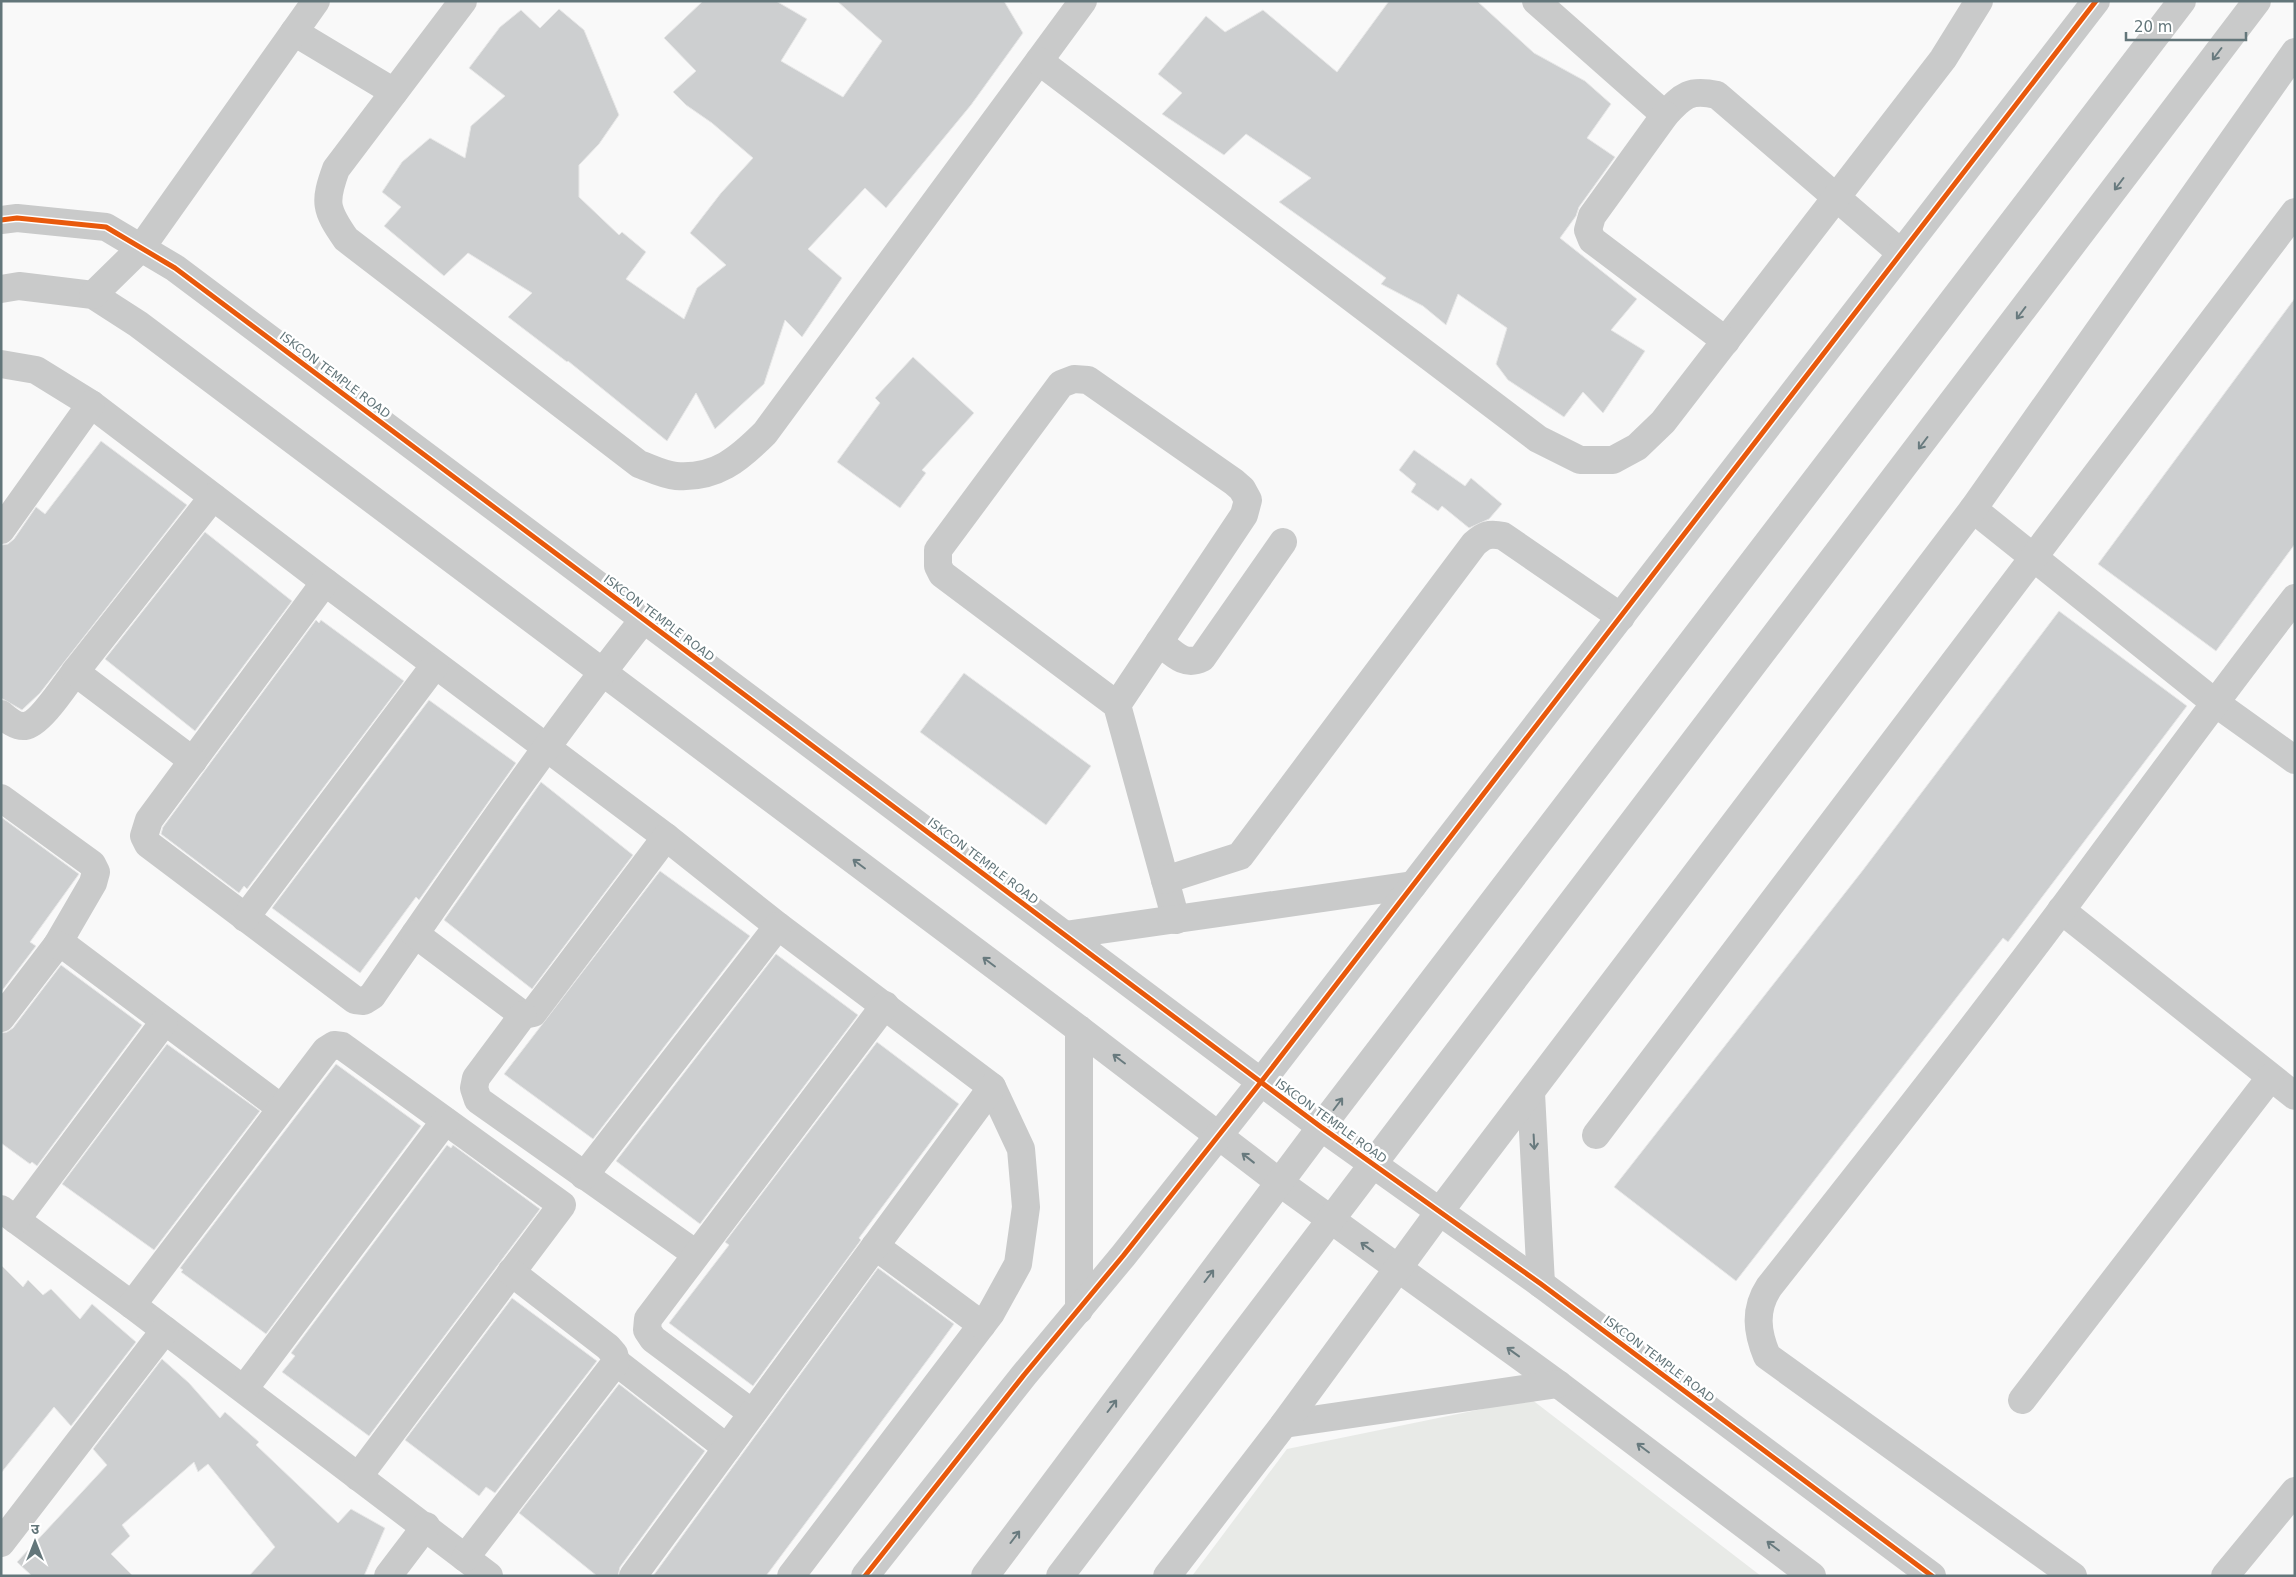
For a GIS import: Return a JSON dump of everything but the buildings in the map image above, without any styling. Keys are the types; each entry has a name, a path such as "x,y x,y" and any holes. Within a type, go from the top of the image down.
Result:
{"street":[{"path":"93,295 141,248 316,1"},
{"path":"462,1 336,169 327,194 332,220 346,239 639,464 676,476 709,474 740,458 765,433 1082,1"},
{"path":"1536,1 1665,115"},
{"path":"1039,61 1538,439 1580,460 1613,460 1636,447 1663,422 1943,60 1979,1"},
{"path":"865,1576 1260,1082 2096,1"},
{"path":"985,1576 1279,1182 2182,1"},
{"path":"1060,1576 1329,1219 2257,1"},
{"path":"294,32 394,92"},
{"path":"1167,1576 1284,1424 1440,1211 1973,509 2295,52"},
{"path":"1726,341 1592,240 1588,230 1592,216 1665,115 1680,98 1702,91 1717,94 1901,253"},
{"path":"1596,1135 2295,212"},
{"name":"ISKCON TEMPLE ROAD","path":"1,220 17,218 106,227 175,268 1260,1082 1541,1284 1932,1576"},
{"path":"1,289 19,286 93,295 138,324 1079,1029 1279,1182 1558,1384 1812,1576"},
{"path":"1,364 36,370 91,404 324,582 666,837 778,926 992,1087 1020,1148 1026,1207 1018,1264 982,1324 791,1576"},
{"path":"1117,705 1244,515 1248,500 1242,489 1234,482 1088,380 1074,379 1061,384 938,550 938,566 942,574 1117,705 1176,920"},
{"path":"1,530 91,404"},
{"path":"1,714 13,724 24,726 34,723 213,497"},
{"path":"1973,509 2214,702 2295,760"},
{"path":"1165,880 1240,856 1474,544 1484,535 1492,533 1503,536 1621,617"},
{"path":"1159,642 1183,661 1193,662 1202,658 1283,542"},
{"path":"324,582 149,820 144,836 148,844 244,918 356,1000 364,1001 372,996 546,749 602,672 644,619"},
{"path":"2073,1576 1767,1356 1757,1325 1763,1297 1768,1288 1918,1100 2214,702 2295,598"},
{"path":"244,918 436,665"},
{"path":"75,672 193,762"},
{"path":"1,798 92,864 96,872 93,882 57,945 1,1018"},
{"path":"666,837 533,1013 523,1015 476,1078 474,1088 478,1100 696,1254"},
{"path":"1065,936 1413,885"},
{"path":"2061,910 2295,1096"},
{"path":"584,1176 778,926"},
{"path":"415,934 523,1015"},
{"path":"57,945 69,949 281,1108"},
{"path":"752,1413 653,1339 647,1330 648,1319 885,1005"},
{"path":"164,1022 9,1214 244,1389 358,1477 426,1526 489,1576"},
{"path":"1079,1029 1079,1310"},
{"path":"132,1305 326,1050 334,1045 342,1046 562,1205 358,1477"},
{"path":"2022,1400 2270,1078"},
{"path":"633,1576 992,1087"},
{"path":"1531,1093 1541,1284"},
{"path":"244,1389 445,1121"},
{"path":"875,1246 982,1324"},
{"path":"511,1272 608,1347 614,1354 616,1362 727,1448"},
{"path":"1,1543 164,1330"},
{"path":"465,1558 616,1362"},
{"path":"1284,1424 1558,1384"},
{"path":"2225,1576 2295,1491"},
{"path":"388,1576 426,1526"}],"shaded area":[{"path":"1531,1399 1761,1576 1192,1576 1287,1449"}],"cycle path":[{"path":"865,1576 1024,1375 1123,1256 1261,1082 2096,1"},
{"path":"1,220 17,218 106,227 175,268 1321,1127 1541,1284 1932,1576"}]}
